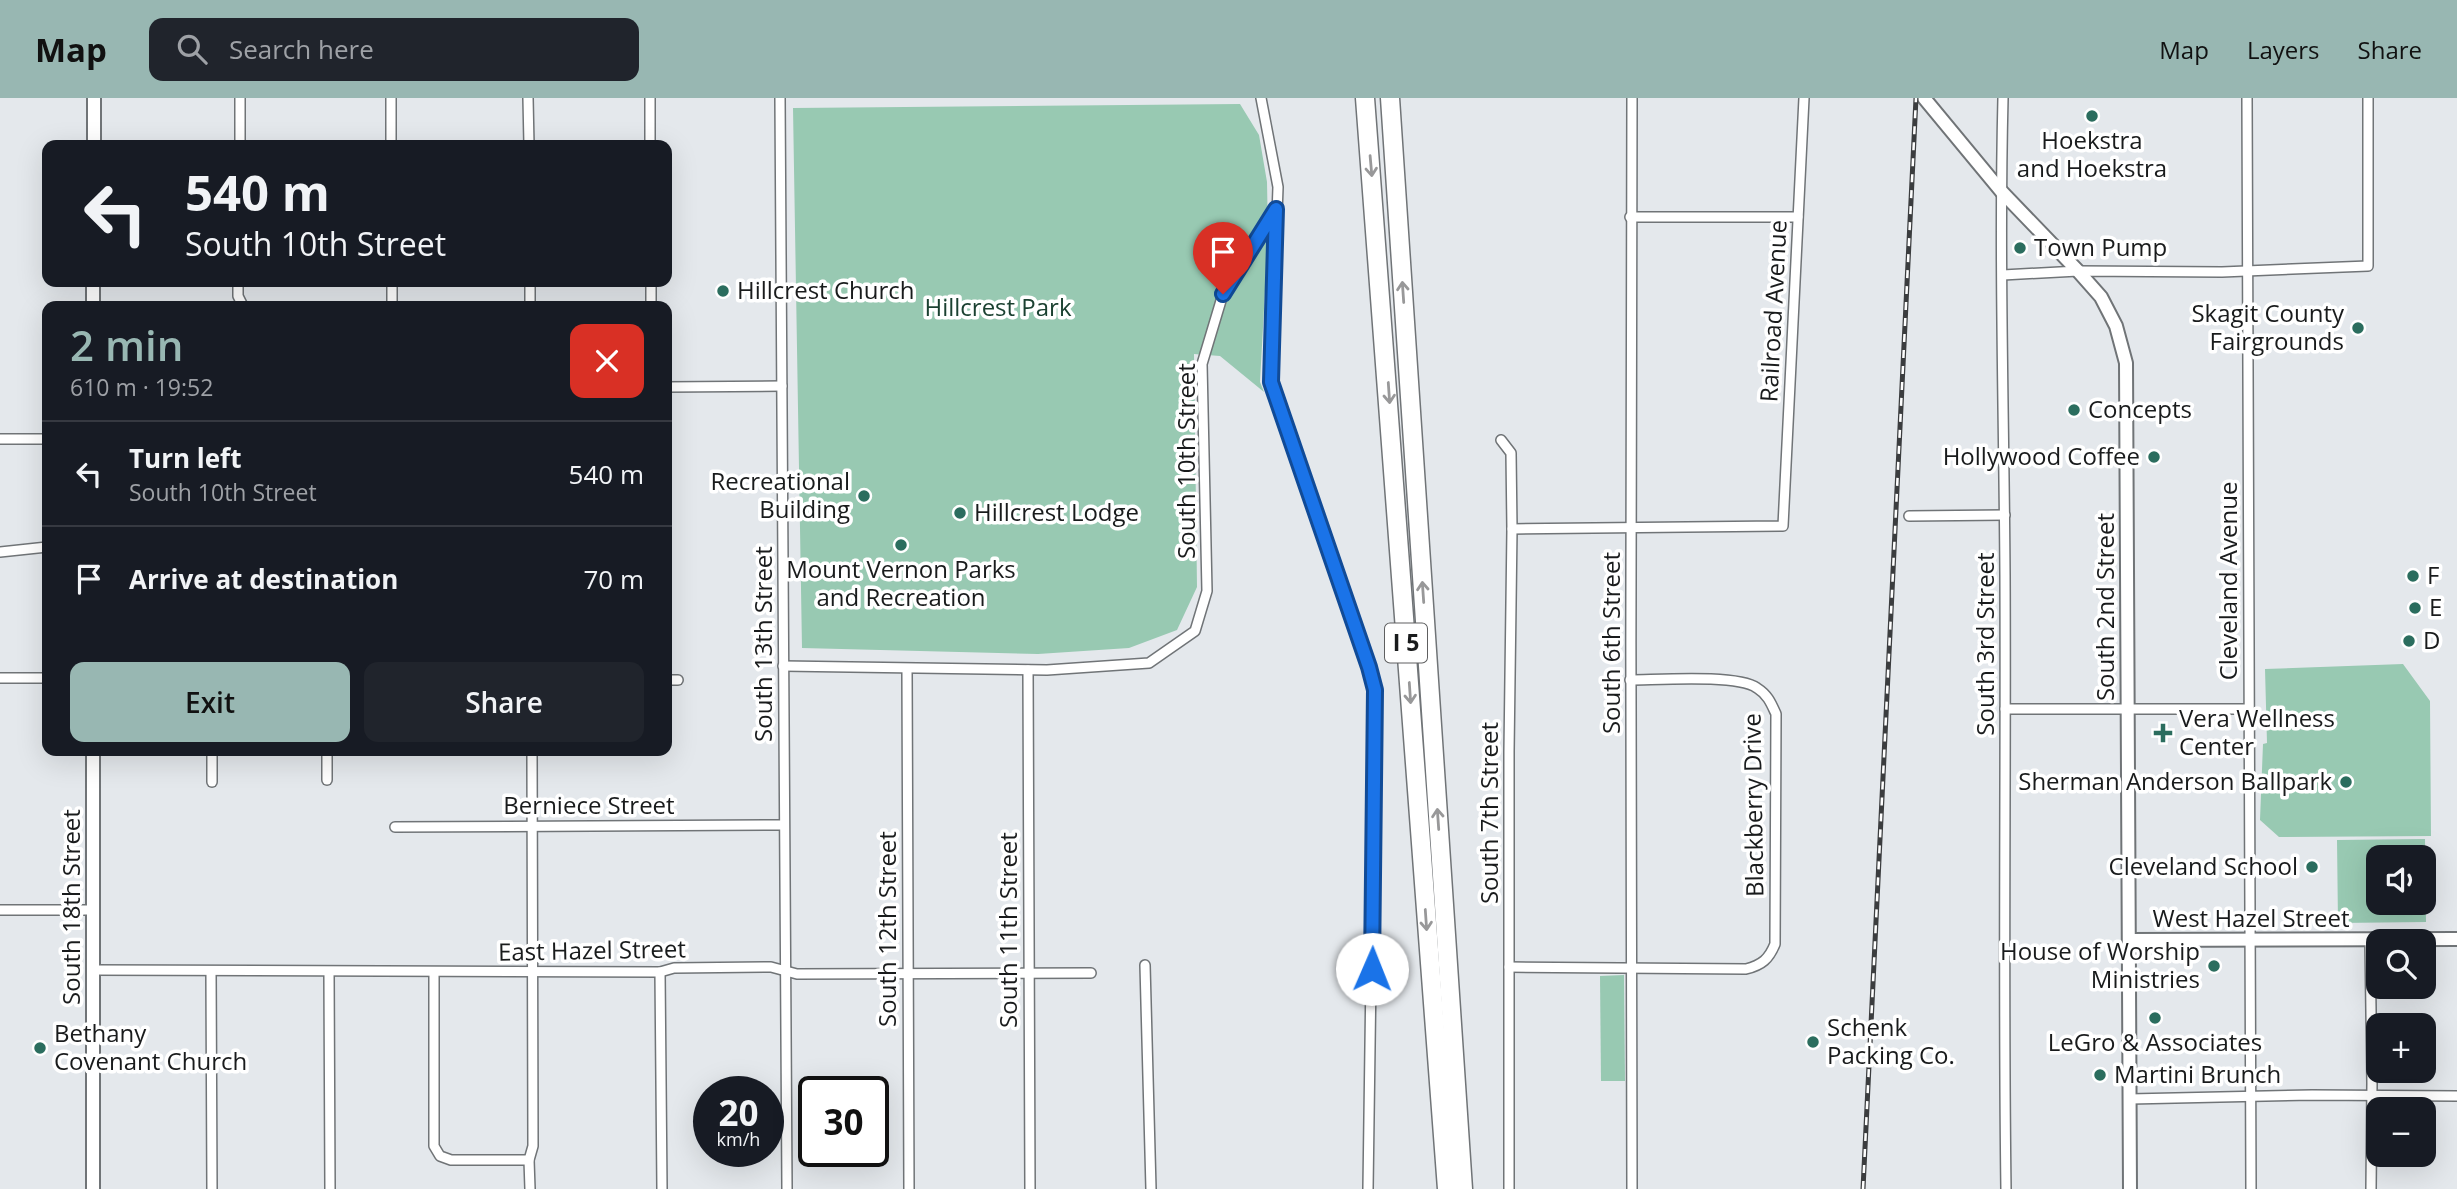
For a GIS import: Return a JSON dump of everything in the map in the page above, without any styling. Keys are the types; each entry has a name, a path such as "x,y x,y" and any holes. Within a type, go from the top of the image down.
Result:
{"highway":[{"name":"I 5","path":"1365,98 1447,1189"},
{"name":"I 5","path":"1390,98 1463,1189"},
{"path":"1454,1058 1471,1189"}],"street":[{"path":"94,98 94,140"},
{"path":"240,98 240,140"},
{"path":"391,98 391,140"},
{"path":"528,98 529,140"},
{"path":"650,98 650,140"},
{"name":"South 13th Street","path":"780,98 787,1189"},
{"path":"1261,98 1278,187 1271,382 1375,690 1368,1189"},
{"name":"South 6th Street","path":"1632,98 1630,680 1633,1189"},
{"name":"Railroad Avenue","path":"1631,529 1783,526 1804,98"},
{"name":"South 2nd Street","path":"1924,98 2001,191 2101,297 2116,326 2126,363 2130,1189"},
{"name":"South 3rd Street","path":"2003,98 2001,191 2005,515 2006,1189"},
{"name":"Cleveland Avenue","path":"2247,98 2251,1189"},
{"path":"2003,275 2078,271 2247,271 2368,266 2368,98"},
{"name":"South 10th Street","path":"1028,670 1149,663 1195,631 1207,591 1202,364 1223,294 1276,209"},
{"path":"1630,217 1798,217"},
{"path":"672,387 782,386"},
{"path":"0,439 42,439"},
{"name":"South 7th Street","path":"1501,440 1511,453 1512,529 1509,1189"},
{"path":"1909,516 2005,515"},
{"path":"1512,529 1631,529"},
{"path":"0,552 42,548"},
{"path":"783,666 1028,670"},
{"name":"South 12th Street","path":"907,670 909,1189"},
{"name":"South 11th Street","path":"1028,670 1030,1189"},
{"path":"0,678 42,678"},
{"path":"672,680 678,680"},
{"name":"Blackberry Drive","path":"1630,680 1735,681 1755,686 1769,697 1776,714 1775,944 1770,957 1759,966 1746,969 1633,967"},
{"path":"2005,709 2248,709"},
{"name":"South 18th Street","path":"93,756 93,1189"},
{"path":"212,756 212,782"},
{"path":"327,756 327,780"},
{"path":"530,1189 529,1160 533,1146 532,756"},
{"name":"Berniece Street","path":"395,827 784,825"},
{"path":"0,910 93,910"},
{"name":"West Hazel Street","path":"2436,939 2457,939"},
{"name":"West Hazel Street","path":"2129,940 2366,940"},
{"path":"1145,965 1151,1189"},
{"name":"East Hazel Street","path":"93,970 660,972 688,967 771,967 797,974 1091,973"},
{"path":"1510,967 1633,967"},
{"path":"212,971 212,1189"},
{"path":"329,972 330,1189"},
{"path":"434,972 434,1146 440,1156 451,1160 529,1160"},
{"path":"660,972 662,1189"},
{"path":"2371,999 2371,1189"},
{"path":"2130,1098 2457,1096"}],"green space":[{"name":"Hillcrest Park","path":"1240,104 1259,135 1267,182 1268,235 1260,382 1264,392 1220,356 1194,354 1197,587 1177,630 1129,648 1038,654 802,648 793,108"},
{"name":"Sherman Anderson Ballpark","path":"2403,664 2430,701 2431,836 2279,837 2260,820 2263,744 2267,743 2265,669"},
{"path":"2425,839 2425,845 2366,845 2366,915 2426,915 2426,922 2338,923 2337,840"},
{"path":"1624,975 1625,1081 1601,1081 1600,976"}],"railway":[{"path":"1863,1189 1916,98"}],"place":[{"name":"Hoekstra and Hoekstra","path":"2092,116"},
{"name":"Town Pump","path":"2020,248"},
{"name":"Hillcrest Church","path":"723,291"},
{"name":"Skagit County Fairgrounds","path":"2358,328"},
{"name":"Concepts","path":"2074,410"},
{"name":"Hollywood Coffee","path":"2154,457"},
{"name":"Recreational Building","path":"864,496"},
{"name":"Hillcrest Lodge","path":"960,513"},
{"name":"Mount Vernon Parks and Recreation","path":"901,545"},
{"name":"F","path":"2413,576"},
{"name":"E","path":"2415,608"},
{"name":"D","path":"2409,641"},
{"name":"Vera Wellness Center","path":"2163,733"},
{"name":"Sherman Anderson Ballpark","path":"2346,782"},
{"name":"Cleveland School","path":"2312,867"},
{"name":"House of Worship Ministries","path":"2214,966"},
{"name":"LeGro & Associates","path":"2155,1018"},
{"name":"Schenk Packing Co.","path":"1813,1042"},
{"name":"Bethany Covenant Church","path":"40,1048"},
{"name":"Martini Brunch","path":"2100,1075"}],"route":[{"path":"1223,294 1276,209 1271,382 1375,690 1372,969"}]}
